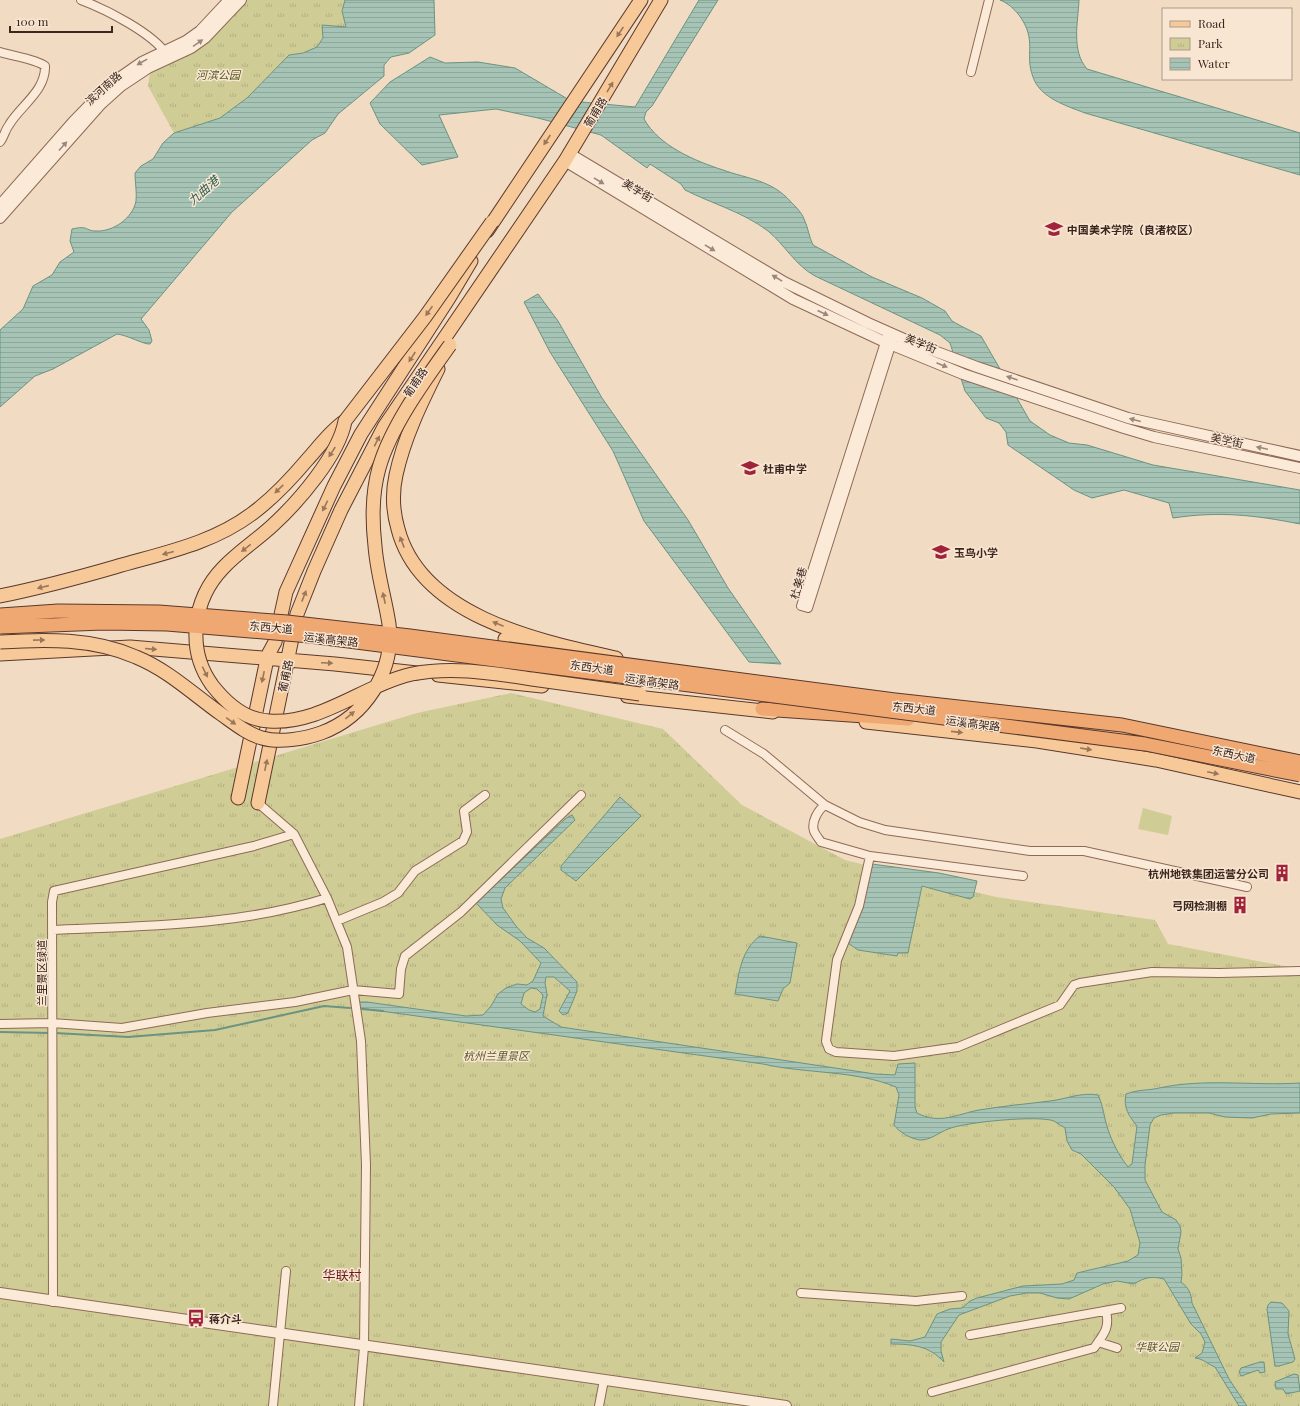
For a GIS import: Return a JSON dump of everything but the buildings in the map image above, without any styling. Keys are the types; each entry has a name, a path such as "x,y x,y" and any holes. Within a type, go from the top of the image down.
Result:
{"highway":[{"name":"运溪高架路","path":"0,615 58,612 193,613 410,636 974,709 1122,725 1300,762"},
{"name":"运溪高架路","path":"0,627 103,623 167,624 310,636 973,723 1145,744 1300,775"},
{"path":"764,679 974,709"},
{"path":"762,709 973,723"}],"main road":[{"name":"葡甫路","path":"238,798 268,652 275,642 286,592 318,521 361,434 449,298 492,222 642,0"},
{"name":"葡甫路","path":"258,803 297,614 314,571 342,510 384,427 568,158 661,0"},
{"path":"0,642 67,640 122,651 157,667 234,723 263,738 279,740 319,734 342,722 366,702 374,691 385,664 389,638 389,625 377,567 373,526 374,497 379,468 390,439 422,386 516,241 543,195"},
{"path":"0,596 74,579 173,552 212,538 243,520 263,505 304,463 336,427 345,421 425,317 492,222"},
{"path":"450,345 415,415 396,476 394,516 403,545 409,557 418,571 432,586 450,600 472,612 530,637 616,658"},
{"path":"345,421 343,431 336,446 312,482 276,523 221,570 210,584 201,601 196,620 196,641 204,673 221,695 242,713 255,719 269,722 295,719 319,712 357,694 400,678 426,672 456,670 495,674 702,703 762,709"},
{"name":"东西大道","path":"0,622 69,618 172,618 278,627 763,690 1043,722 1141,736 1300,769"},
{"path":"505,639 616,658 764,679"},
{"path":"0,654 130,647 335,664 1037,741 1156,760 1300,792"}],"street":[{"path":"81,0 108,12 146,35 167,54"},
{"path":"0,205 73,122 109,84 126,71 167,54 200,31 229,0"},
{"name":"滨河南路","path":"0,218 106,100 121,86 167,54 191,48 205,38 241,0"},
{"path":"971,72 989,0"},
{"path":"0,52 18,58 39,62 45,66 45,71 38,89 10,124 0,142"},
{"name":"美学街","path":"568,158 793,299 890,338 1128,418 1300,456"},
{"name":"美学街","path":"890,338 963,374 1136,431 1300,468"},
{"name":"杜美巷","path":"890,338 808,608 801,606 890,338"},
{"path":"725,730 764,754 825,805 859,822 885,830 1030,851 1084,851 1247,887"},
{"path":"337,921 383,902 398,893 416,871 463,841 467,832 464,811 484,795"},
{"path":"0,1024 122,1028 207,1013 294,1002 353,990 399,994 401,969 405,956 461,912 581,795"},
{"path":"258,803 294,834 327,898 347,947 362,1041 365,1133 364,1347 359,1406"},
{"path":"825,805 820,809 814,820 813,830 821,842 870,856 1023,876"},
{"name":"兰里景区绿道","path":"53,1302 52,902 54,891 254,846 294,834"},
{"path":"870,856 859,906 837,960 826,1041 830,1049 836,1052 894,1056 958,1047 1060,1005 1074,985 1080,983 1152,972 1219,973 1300,971"},
{"path":"52,930 216,920 275,912 327,898"},
{"path":"273,1406 286,1271"},
{"path":"0,1293 364,1347 604,1380 735,1402 786,1406"},
{"path":"801,1293 916,1301 962,1296"},
{"path":"970,1335 1121,1308"},
{"path":"932,1392 1094,1348 1109,1323 1106,1311"},
{"path":"1098,1342 1117,1348"},
{"path":"599,1406 604,1380"}],"green space":[{"name":"河滨公园","path":"245,0 345,0 342,11 346,27 323,38 317,47 303,53 289,55 247,98 220,118 174,133 148,86 150,72 177,60 233,18"},
{"name":"杭州兰里景区","path":"511,693 663,729 742,805 845,860 996,897 1155,920 1168,944 1300,969 1300,1406 0,1406 0,839 417,713"},
{"path":"1143,808 1172,816 1168,835 1138,829"}],"water":[{"name":"九曲港","path":"345,0 434,0 435,35 409,53 391,57 384,65 384,76 338,114 325,133 312,140 232,212 141,319 149,330 152,341 150,344 117,334 53,369 35,376 0,407 0,330 23,309 33,286 52,275 60,262 74,252 70,241 72,229 84,228 93,231 102,231 121,223 127,218 136,201 135,173 141,166 153,159 163,143 174,133 220,118 247,98 289,55 303,53 317,47 323,38 322,25 346,27 342,11"},
{"path":"699,0 718,0 652,106 646,112 644,119 651,129 668,145 701,162 759,181 776,189 797,208 802,215 813,245 872,277 922,298 945,311 952,321 981,336 1030,421 1050,435 1069,443 1087,445 1153,465 1300,490 1300,524 1268,518 1222,514 1173,518 1169,503 1124,490 1092,498 1074,490 1008,445 1006,432 999,423 986,418 965,391 950,343 940,335 815,276 796,261 768,231 758,224 738,213 685,190 681,184 650,164 647,168 601,135 538,118 496,109 439,115 458,157 422,165 380,124 370,103 390,82 430,57 445,63 478,62 515,68 571,101 635,107"},
{"path":"1000,0 1079,0 1077,45 1082,62 1087,69 1300,133 1300,175 1085,113 1048,96 1033,77 1030,61 1028,32 1025,24 1013,8"},
{"path":"538,294 558,321 602,398 688,520 728,588 781,664 749,662 644,521 613,451 550,352 524,302"},
{"path":"620,797 641,816 576,881 561,870 561,866"},
{"path":"572,815 575,820 505,888 501,899 503,908 516,926 527,938 544,948 577,982 577,991 568,1013 563,1015 559,1011 570,991 554,977 546,977 545,983 547,994 543,1016 561,1027 875,1074 895,1075 898,1064 915,1063 915,1107 917,1113 933,1118 948,1118 979,1110 1050,1101 1080,1095 1098,1095 1111,1138 1120,1156 1128,1167 1132,1164 1137,1126 1127,1112 1125,1104 1126,1094 1194,1083 1300,1083 1300,1113 1271,1114 1252,1118 1225,1117 1209,1113 1174,1113 1161,1115 1154,1118 1150,1125 1145,1165 1145,1180 1162,1212 1176,1220 1180,1226 1181,1232 1178,1249 1181,1258 1181,1282 1189,1291 1192,1303 1229,1379 1247,1406 1239,1406 1215,1367 1201,1359 1195,1358 1202,1353 1205,1342 1201,1334 1191,1324 1164,1279 1160,1278 1152,1277 1134,1284 1117,1281 1103,1284 1069,1299 1057,1298 1040,1293 1027,1293 1010,1296 959,1315 941,1342 941,1351 944,1362 926,1349 913,1345 891,1344 891,1339 910,1341 925,1337 937,1314 950,1309 962,1308 970,1301 977,1298 1023,1286 1062,1284 1074,1280 1077,1273 1128,1261 1138,1255 1140,1243 1130,1209 1114,1187 1081,1154 1072,1150 1067,1141 1065,1128 1054,1121 1046,1119 1018,1119 970,1124 957,1126 931,1138 920,1140 906,1135 894,1125 899,1095 896,1087 864,1078 359,1008 357,1002 367,1002 466,1016 483,1015 491,1006 498,994 506,988 517,984 527,985 533,981 541,963 520,941 497,925 476,903 565,819","holes":["531,988 537,989 543,995 540,1009 535,1012 529,1010 521,1004 524,993"]},
{"path":"872,864 939,873 977,881 973,897 970,899 922,886 908,953 898,953 897,956 858,950 848,943"},
{"path":"760,936 797,943 790,983 783,989 778,1001 735,994 745,955"},
{"path":"1271,1302 1282,1303 1289,1311 1288,1334 1295,1359 1293,1362 1279,1366 1275,1366 1267,1309"},
{"path":"1264,1362 1265,1372 1260,1373 1258,1370 1241,1376 1239,1372 1241,1368"},
{"path":"1294,1374 1298,1375 1300,1391 1286,1394 1283,1389 1276,1389 1275,1382"}],"waterway":[{"path":"55,1033 128,1037 215,1030 324,1006 350,1008"},
{"path":"362,1009 383,1011"},
{"path":"0,1032 51,1033"}],"place":[{"name":"中国美术学院（良渚校区）","path":"1054,229"},
{"name":"杜甫中学","path":"750,468"},
{"name":"玉鸟小学","path":"941,552"},
{"name":"杭州地铁集团运营分公司","path":"1282,873"},
{"name":"弓网检测棚","path":"1240,905"},
{"name":"蒋介斗","path":"196,1318"}],"district":[{"name":"华联村","path":"342,1274"}],"park label":[{"name":"华联公园","path":"1157,1346"}]}
